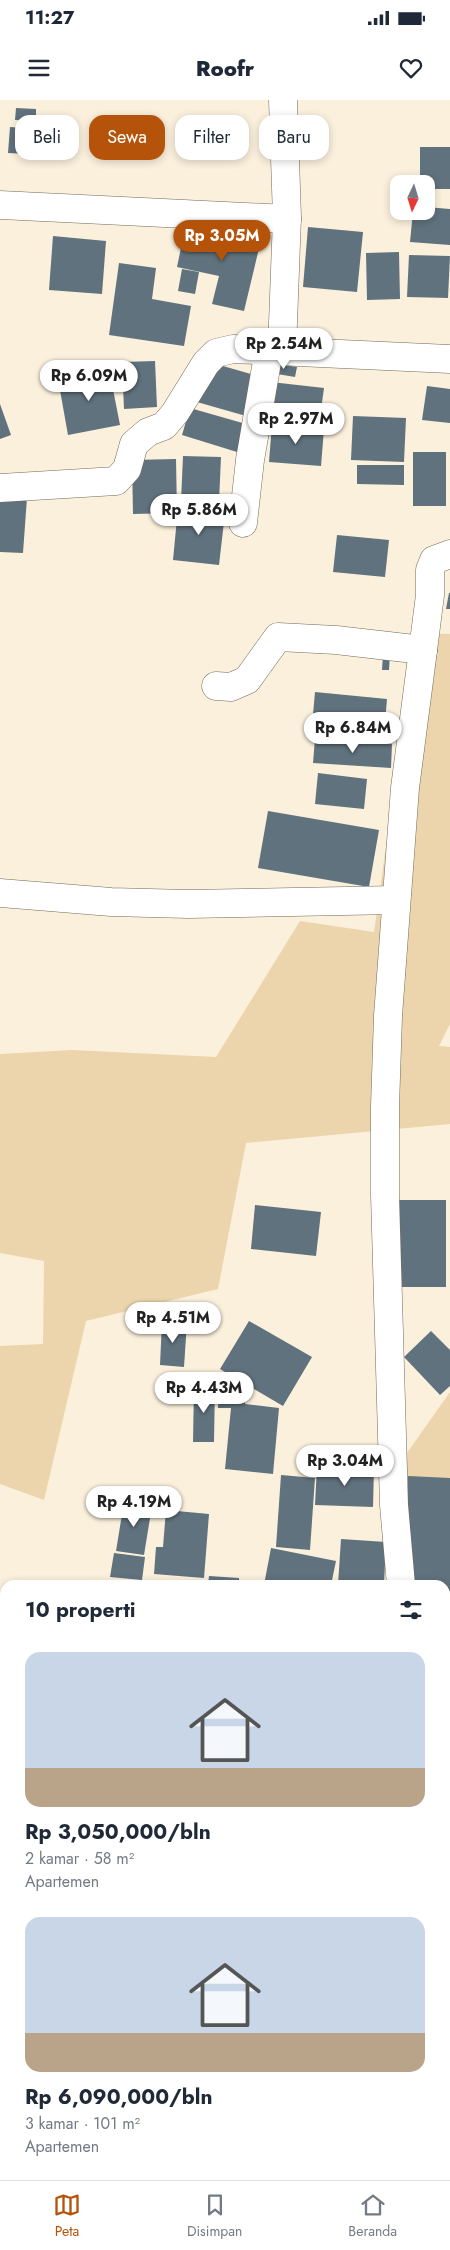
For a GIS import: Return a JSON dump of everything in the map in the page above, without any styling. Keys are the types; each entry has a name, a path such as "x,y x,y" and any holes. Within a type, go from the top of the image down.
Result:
{"street":[{"path":"243,523 250,460 276,350 287,219 283,100"},
{"path":"0,205 287,219"},
{"path":"0,488 116,481 127,469 134,444 148,432 164,426 175,413 206,363 216,354 233,349 450,359"},
{"path":"401,1580 394,1505 384,1195 388,1016 405,788 430,595 430,570 434,560 450,554"},
{"path":"216,686 231,687 247,680 278,637 336,640 423,650"},
{"path":"0,893 111,902 188,904 396,900"}],"shaded area":[{"path":"416,633 450,634 450,1024 439,1046 450,1047 450,1124 246,1143 218,1289 86,1321 44,1500 0,1484 0,1346 43,1344 44,1261 0,1253 0,1054 72,1050 216,1057 300,921 374,932"},
{"path":"450,1392 450,1482 390,1477"}],"building":[{"path":"16,108 36,109 36,115 15,115"},
{"path":"10,127 15,127 15,153 8,153"},
{"path":"420,147 450,147 450,189 435,189 435,175 420,175"},
{"path":"435,208 450,209 450,245 410,242 412,220 435,220"},
{"path":"186,224 261,240 244,311 212,304 219,276 177,267"},
{"path":"308,227 363,232 357,292 303,287"},
{"path":"53,236 106,241 102,294 49,290"},
{"path":"399,252 400,299 367,300 366,253"},
{"path":"409,255 450,256 448,298 407,297"},
{"path":"119,263 156,268 152,299 191,306 184,346 109,335"},
{"path":"182,269 199,272 195,294 178,291"},
{"path":"155,361 157,407 124,409 122,362"},
{"path":"209,362 258,376 246,416 197,402"},
{"path":"272,363 297,367 295,377 271,373"},
{"path":"109,369 120,425 68,435 58,379"},
{"path":"271,382 324,388 320,417 267,410"},
{"path":"427,386 450,389 450,423 422,420"},
{"path":"0,404 11,435 0,439"},
{"path":"190,408 246,424 237,452 182,435"},
{"path":"353,416 406,418 404,462 351,460"},
{"path":"272,424 324,429 321,466 269,462"},
{"path":"413,452 446,452 446,506 413,506"},
{"path":"183,456 221,457 219,502 181,501"},
{"path":"176,459 177,513 133,514 132,460"},
{"path":"357,465 404,465 404,485 357,484"},
{"path":"0,497 27,498 23,553 0,552"},
{"path":"178,508 225,513 219,565 173,560"},
{"path":"337,535 389,540 385,577 333,572"},
{"path":"449,593 450,609 446,609"},
{"path":"383,654 390,654 389,670 382,670"},
{"path":"315,692 387,699 384,734 312,726"},
{"path":"315,739 392,744 391,768 313,763"},
{"path":"318,773 367,779 364,809 315,804"},
{"path":"268,811 379,830 369,887 258,868"},
{"path":"390,1200 446,1200 446,1287 390,1287"},
{"path":"255,1205 321,1212 316,1256 251,1249"},
{"path":"162,1321 187,1322 184,1367 160,1365"},
{"path":"249,1321 312,1357 283,1406 220,1369"},
{"path":"431,1331 450,1350 450,1386 440,1395 404,1357"},
{"path":"219,1384 246,1386 245,1404 279,1408 273,1474 225,1469 231,1408 218,1408"},
{"path":"194,1385 215,1385 214,1442 193,1442"},
{"path":"317,1466 374,1468 373,1507 315,1505"},
{"path":"281,1475 315,1478 310,1550 276,1547"},
{"path":"408,1476 450,1478 450,1580 404,1580"},
{"path":"124,1502 152,1506 144,1555 116,1551"},
{"path":"166,1510 209,1514 204,1578 154,1574 156,1547 163,1547"},
{"path":"341,1539 386,1542 384,1580 338,1580"},
{"path":"271,1548 336,1561 332,1580 265,1580"},
{"path":"114,1553 145,1557 142,1580 110,1577"},
{"path":"209,1576 239,1578 239,1580 209,1580"}]}
